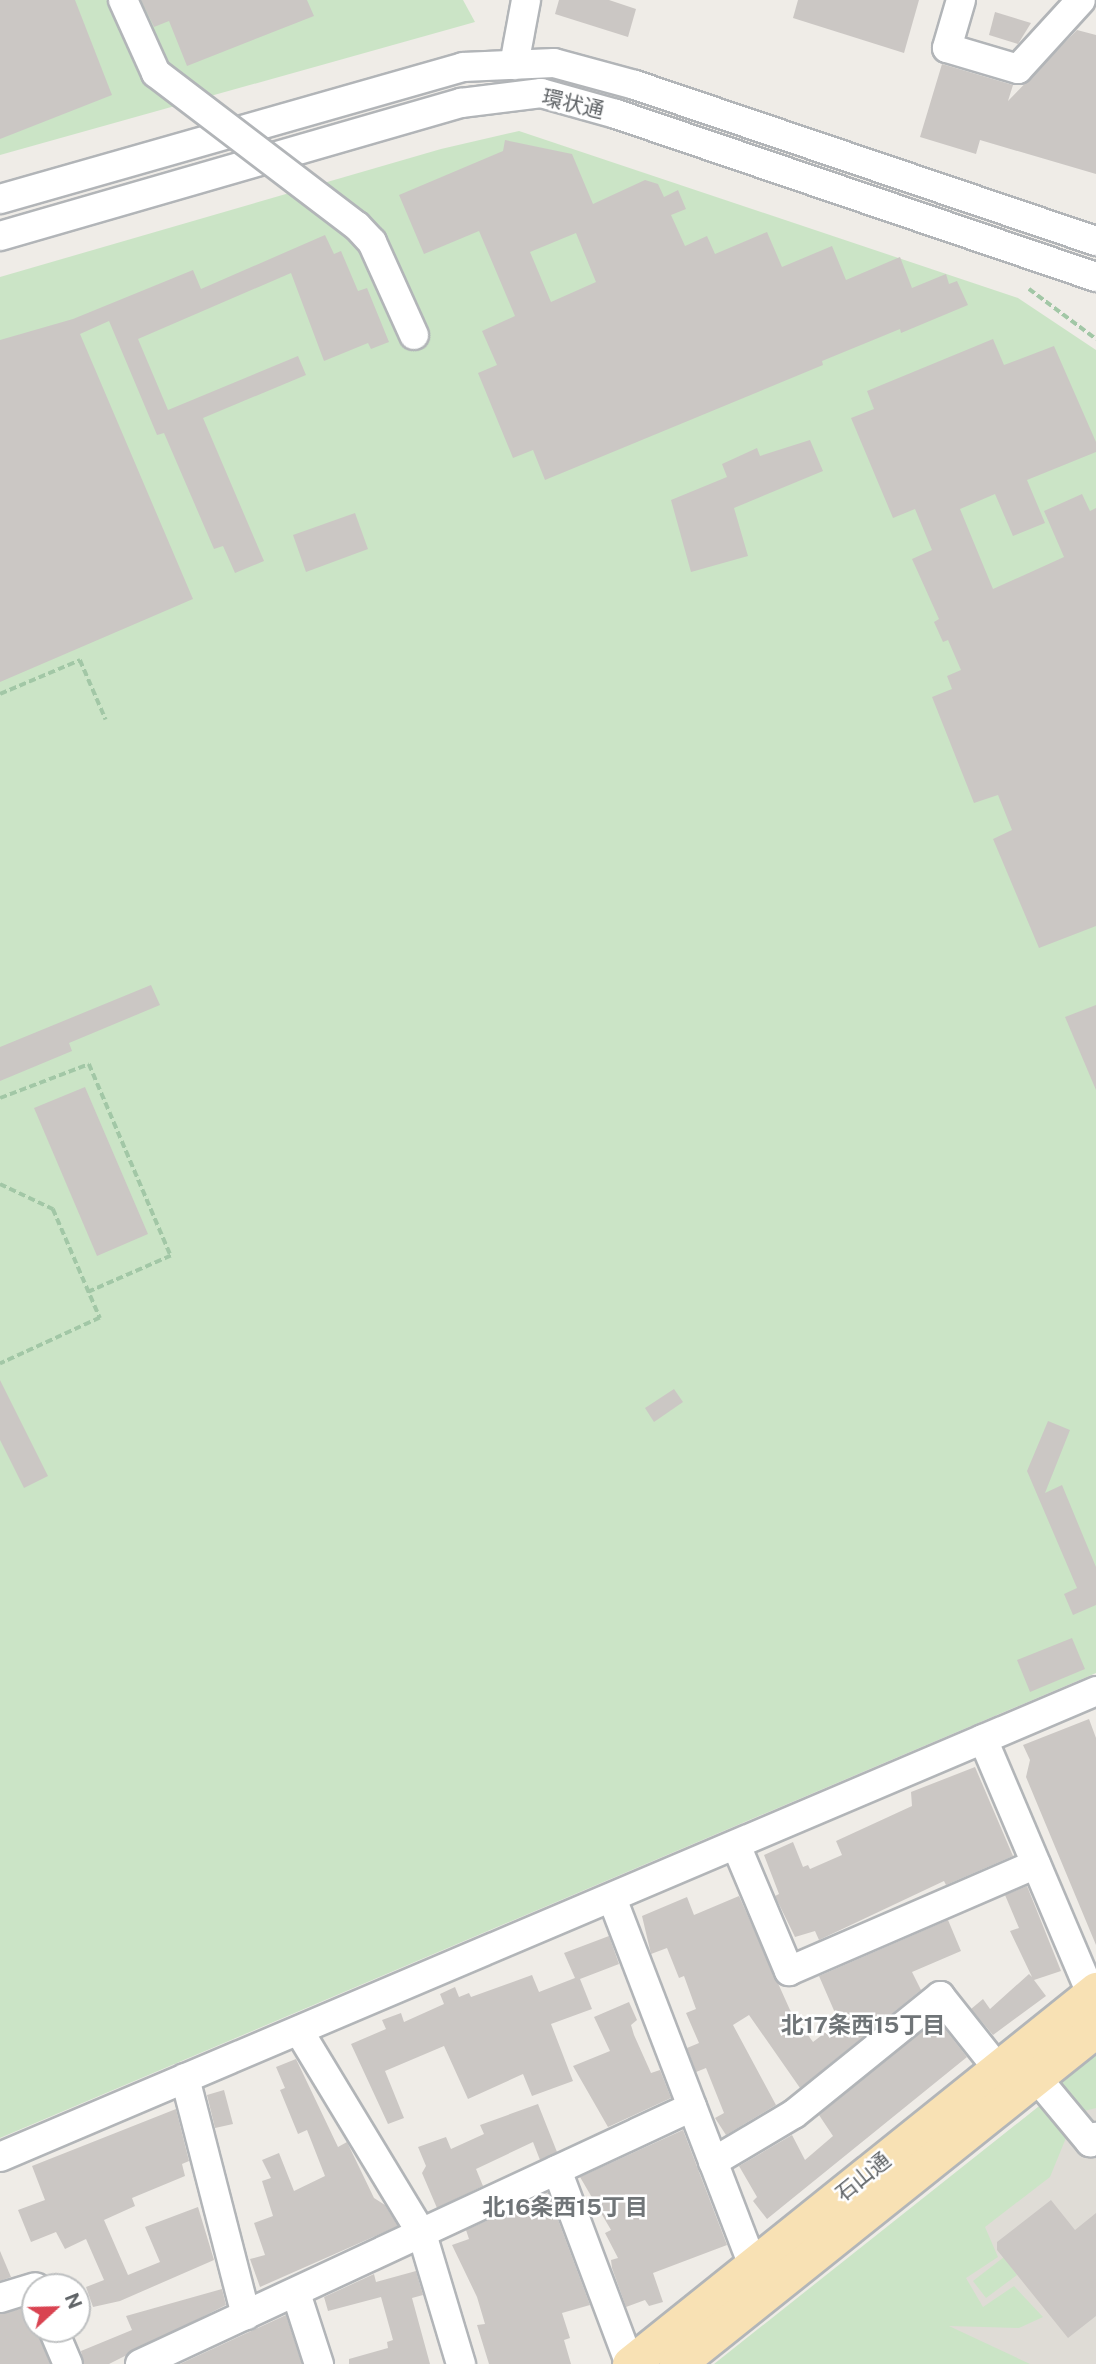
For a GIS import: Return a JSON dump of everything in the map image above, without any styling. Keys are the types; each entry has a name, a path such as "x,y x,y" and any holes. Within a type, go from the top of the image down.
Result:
{"main road":[{"name":"石山通","path":"630,2364 1093,1992"},
{"name":"石山通","path":"677,2364 1096,2029"}],"street":[{"path":"123,0 156,73 372,242 414,335"},
{"path":"514,65 526,0"},
{"path":"961,0 947,48 1018,69 1081,0"},
{"name":"環状通","path":"0,199 463,67 554,63 635,85 1096,241"},
{"name":"環状通","path":"0,236 461,103 541,93 616,114 1096,277"},
{"path":"0,2157 983,1740 1094,1698"},
{"path":"983,1740 1093,1992"},
{"path":"736,1845 789,1971 1036,1864"},
{"path":"612,1898 753,2266"},
{"path":"713,2162 794,2113 940,1996 998,2069"},
{"path":"299,2031 422,2234 461,2364"},
{"path":"1035,2077 1090,2142 1096,2137"},
{"path":"185,2078 246,2315"},
{"path":"140,2364 692,2107"},
{"path":"557,2170 630,2364"},
{"path":"0,2298 21,2291"},
{"path":"296,2293 318,2364"},
{"path":"59,2343 68,2364"}],"path":[{"path":"1028,289 1096,339"},
{"path":"0,694 80,660 106,720"},
{"path":"0,1098 89,1064 171,1256 89,1292"},
{"path":"0,1184 53,1209 100,1318 0,1363"}],"shaded area":[{"path":"1096,2061 1096,2364 717,2364"}],"green space":[{"path":"0,0 463,0 475,22 0,155"},
{"path":"519,131 1018,298 1096,350 1096,1673 0,2138 0,277 441,149"},
{"path":"1096,2055 1096,2108 1084,2111 1061,2083"},
{"path":"1043,2103 1068,2133 1050,2177 985,2227 998,2257 966,2278 983,2307 1014,2286 1043,2317 1019,2328 949,2326 1030,2364 714,2364"},
{"path":"1004,2257 1017,2275 986,2298 973,2281"}],"building":[{"path":"0,0 75,0 112,95 0,139"},
{"path":"141,0 307,0 314,16 187,66 169,21 154,27"},
{"path":"559,0 609,0 636,9 628,37 555,14"},
{"path":"798,0 919,0 904,53 793,18"},
{"path":"995,12 1031,23 1018,44 989,35"},
{"path":"1077,30 1096,35 1096,174 980,140 976,154 920,137 942,64 1013,85 1008,101"},
{"path":"505,140 572,154 593,204 645,180 658,184 664,197 678,190 686,209 671,215 685,246 707,236 715,254 767,232 782,267 832,246 846,280 900,257 912,288 946,274 949,284 957,281 968,305 901,333 900,329 822,361 823,365 545,480 533,450 513,458 478,373 497,365 482,331 515,316 479,231 424,254 399,195 503,151","holes":["576,233 596,282 551,302 530,252"]},
{"path":"325,235 334,254 341,251 358,291 367,288 389,342 371,349 368,343 324,361 291,273 138,339 168,410 298,356 306,375 203,418 264,561 235,573 223,546 214,549 164,433 157,435 109,321 80,334 193,599 0,682 0,340 73,319 193,270 201,289"},
{"path":"993,339 1004,365 1054,346 1096,442 1096,452 1027,480 1045,523 1013,536 995,494 960,509 993,589 1064,557 1044,511 1082,494 1090,511 1096,508 1096,926 1039,948 993,839 1012,830 998,795 974,803 932,697 952,689 947,676 961,670 948,640 943,642 934,622 939,619 912,559 932,550 915,509 893,518 851,418 874,409 867,391"},
{"path":"810,440 823,471 734,508 748,556 691,572 671,500 727,477 722,464 757,448 760,456"},
{"path":"355,513 368,549 306,572 293,535"},
{"path":"151,985 160,1005 69,1043 72,1051 0,1081 0,1047"},
{"path":"1096,1005 1096,1090 1065,1017"},
{"path":"85,1087 148,1234 97,1256 34,1108"},
{"path":"0,1380 48,1476 24,1488 0,1440"},
{"path":"674,1389 683,1402 654,1422 645,1408"},
{"path":"1048,1421 1070,1430 1045,1493 1062,1485 1096,1567 1096,1605 1073,1615 1064,1594 1077,1588 1027,1471"},
{"path":"1072,1638 1085,1669 1030,1692 1017,1660"},
{"path":"1089,1719 1096,1738 1096,1945 1026,1777 1030,1760 1023,1745"},
{"path":"975,1767 1013,1856 946,1885 944,1881 819,1940 815,1931 795,1937 775,1896 779,1894 764,1855 793,1842 803,1867 808,1865 810,1869 842,1855 836,1841 912,1806 911,1792"},
{"path":"1027,1886 1061,1971 1034,1980 1046,1996 993,2035 971,2009 983,1999 990,2009 1029,1974 1032,1977 1010,1931 1019,1928 1005,1895"},
{"path":"739,1896 790,2010 813,2042 839,2022 819,1976 948,1920 961,1951 912,1972 921,1990 800,2088 749,2015 733,2025 776,2105 726,2135 715,2118 724,2113 706,2068 696,2072 687,2048 699,2043 686,2013 696,2009 684,1976 679,1978 667,1948 651,1954 642,1916 687,1897 694,1915"},
{"path":"609,1936 619,1964 580,1979 592,2009 551,2024 573,2081 532,2096 523,2074 468,2099 444,2046 385,2071 404,2118 388,2124 351,2044 386,2029 382,2020 401,2013 404,2022 444,2004 440,1994 455,1987 459,1997 469,1993 471,1997 532,1975 539,1992 575,1978 564,1953"},
{"path":"629,2002 637,2020 631,2025 634,2035 651,2073 660,2070 671,2098 608,2127 573,2066 610,2051 594,2017"},
{"path":"937,2019 967,2057 767,2219 753,2201 757,2197 739,2166 792,2135 805,2160 833,2136 819,2115"},
{"path":"296,2059 338,2147 347,2142 374,2198 385,2205 398,2226 260,2287 250,2259 265,2255 254,2223 273,2216 262,2181 271,2178 262,2160 279,2153 294,2191 325,2176 307,2130 298,2134 280,2090 285,2088 276,2067"},
{"path":"224,2090 233,2124 215,2128 207,2095"},
{"path":"538,2104 557,2152 540,2160 533,2142 476,2169 483,2186 437,2208 422,2173 426,2166 418,2147 446,2137 451,2149 484,2134 480,2125"},
{"path":"176,2109 189,2161 182,2164 185,2176 132,2198 135,2206 104,2220 128,2275 160,2262 145,2227 198,2207 214,2260 120,2301 93,2307 91,2285 104,2280 86,2239 65,2249 56,2232 31,2242 18,2210 45,2200 32,2166"},
{"path":"683,2130 727,2245 653,2273 663,2302 649,2306 645,2300 626,2307 612,2268 611,2260 618,2258 605,2233 611,2230 580,2177"},
{"path":"548,2193 590,2305 562,2313 570,2338 564,2340 571,2364 489,2364 477,2325 485,2324 477,2297 452,2245 469,2239 466,2230"},
{"path":"1051,2200 1075,2230 1096,2213 1096,2316 1068,2338 997,2250 997,2242"},
{"path":"0,2251 11,2277 0,2281"},
{"path":"416,2271 423,2295 412,2298 430,2364 349,2364 349,2359 388,2348 387,2342 393,2340 381,2297 328,2311 324,2297 374,2274 376,2282"},
{"path":"222,2289 226,2305 109,2364 84,2364 81,2351 132,2330 126,2316"},
{"path":"21,2309 21,2343 42,2343 50,2364 0,2364 0,2314"},
{"path":"286,2315 302,2364 180,2364"}],"district":[{"name":"北17条西15丁目","path":"863,2025"},
{"name":"北16条西15丁目","path":"565,2207"}]}
